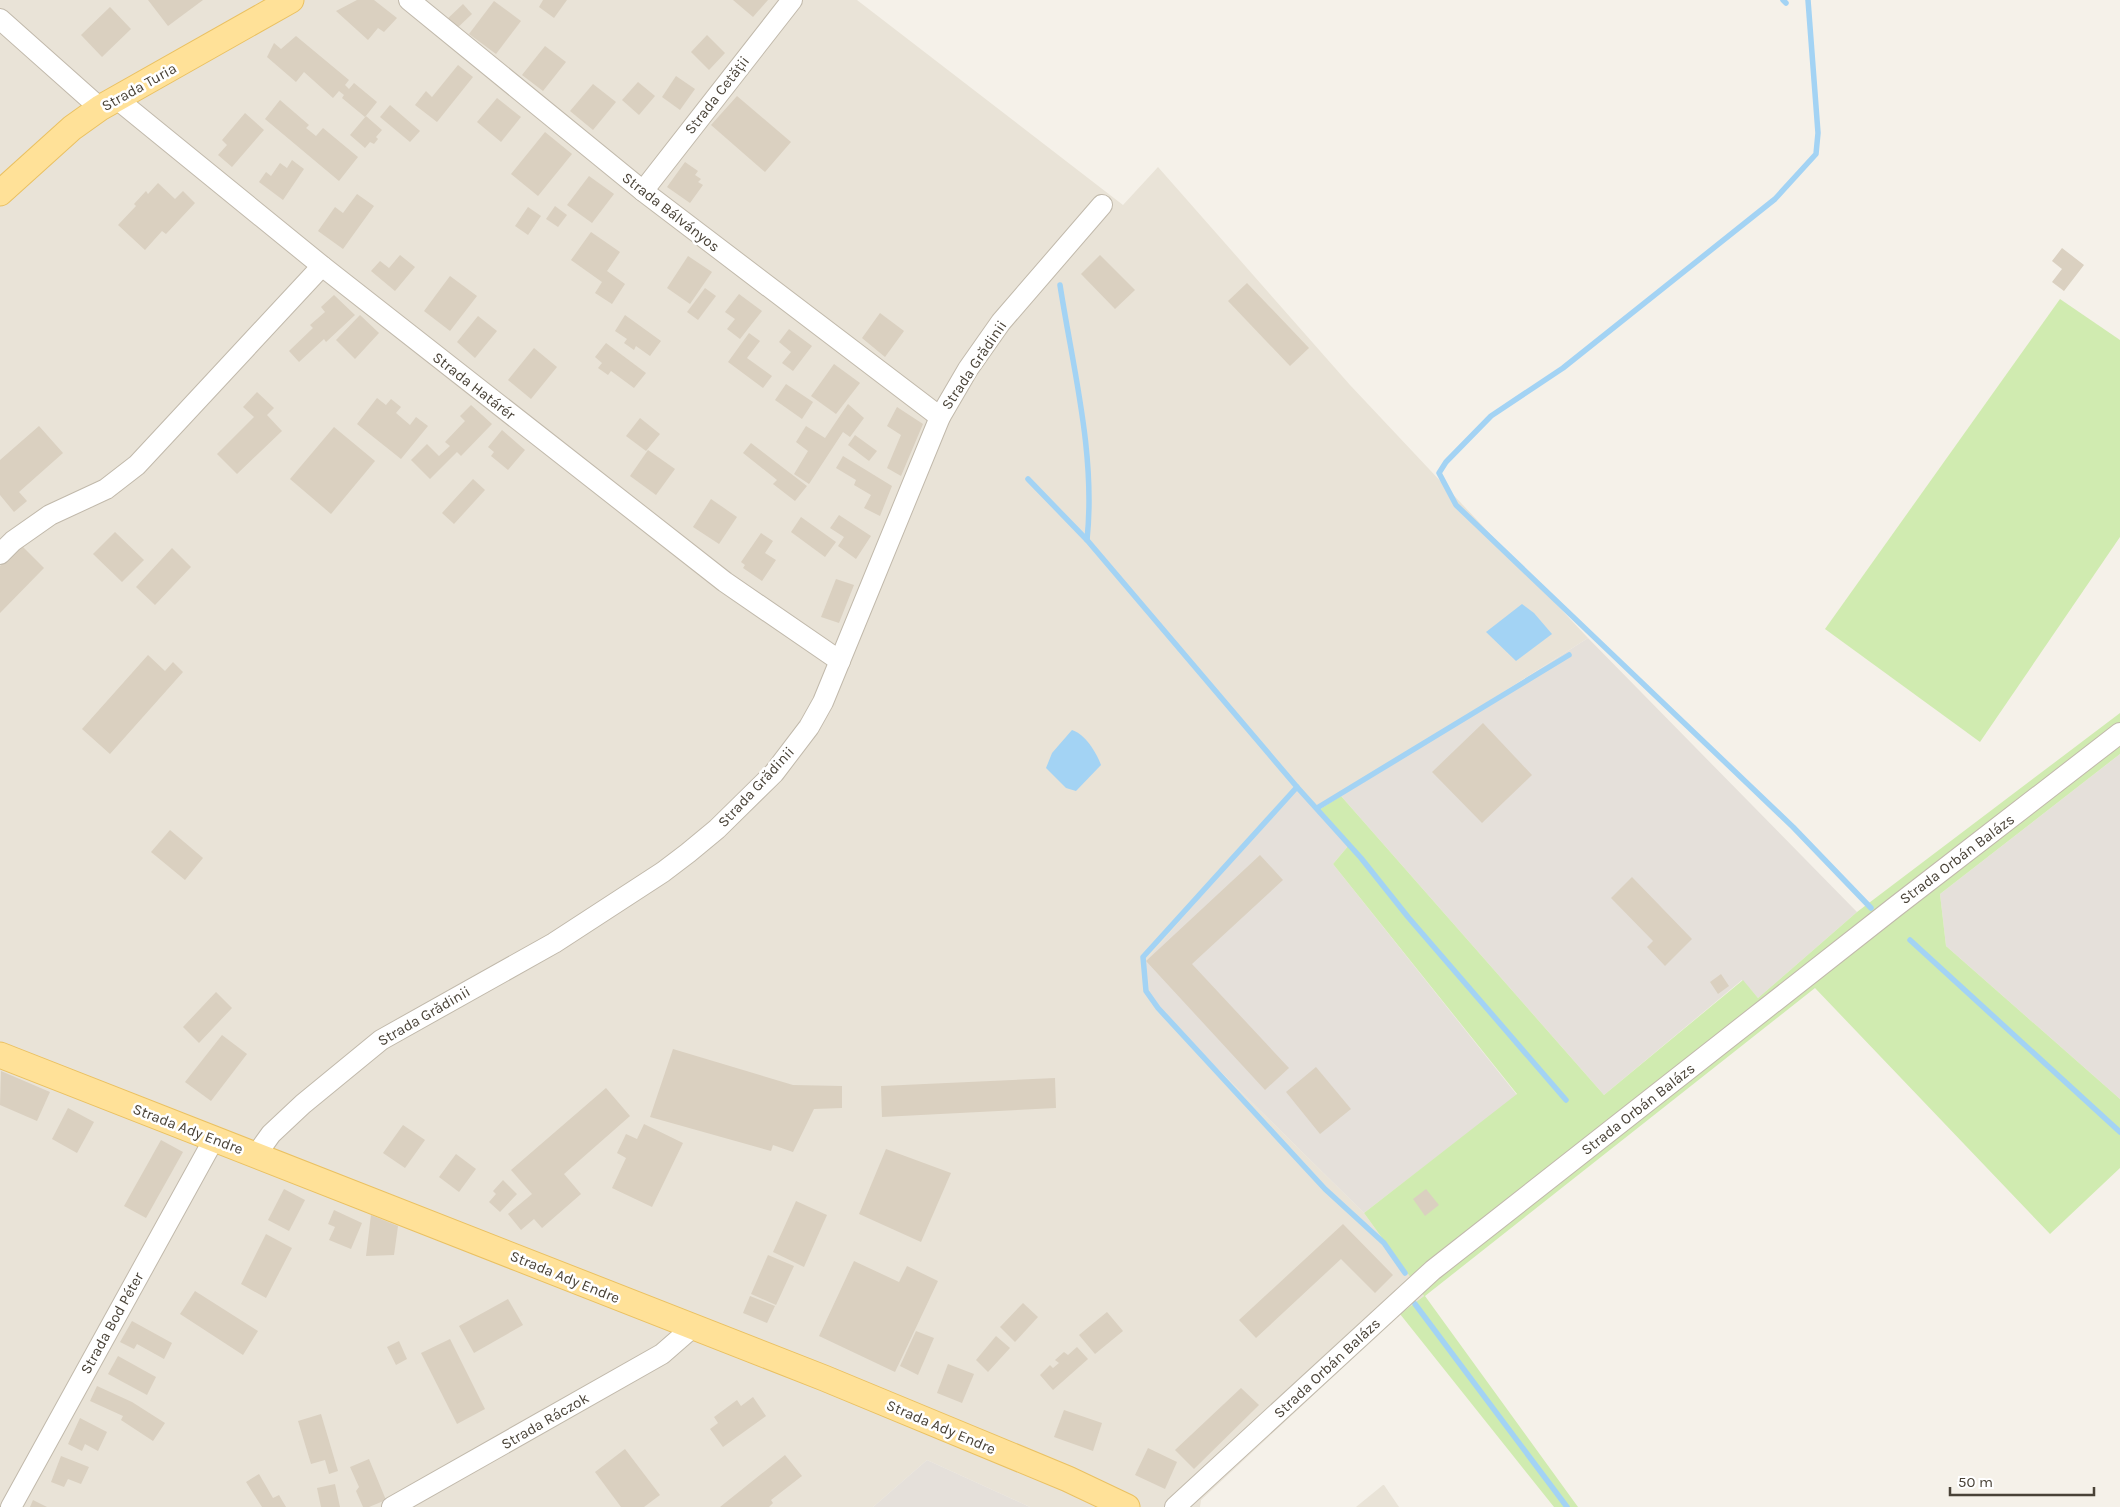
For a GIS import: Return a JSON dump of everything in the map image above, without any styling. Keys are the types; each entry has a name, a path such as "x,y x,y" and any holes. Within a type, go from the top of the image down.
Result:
{"main road":[{"name":"Strada Turia","path":"0,193 72,128 275,4"},
{"name":"Strada Ady Endre","path":"0,1055 824,1378 1061,1476 1127,1507"}],"street":[{"name":"Strada Bálványos","path":"409,0 643,191 940,417"},
{"name":"Strada Cetății","path":"643,191 792,0"},
{"name":"Strada Határér","path":"0,19 322,266 725,582 840,661"},
{"name":"Strada Grădinii","path":"256,1155 271,1134 303,1104 381,1040 554,943 662,872 717,829 774,772 804,734 823,702 940,417 968,369 1001,322 1102,205"},
{"path":"0,554 13,541 50,515 106,489 137,465 322,266"},
{"name":"Strada Orbán Balázs","path":"1175,1507 1433,1270 2120,733"},
{"name":"Strada Bod Péter","path":"12,1507 214,1140"},
{"name":"Strada Ráczok","path":"392,1507 662,1354 693,1327"}],"shaded area":[{"path":"0,0 857,0 1123,205 1158,167 1350,385 1588,638 1317,811 1295,788 1151,1003 1364,1213 1424,1296 1400,1314 1201,1500 1200,1507 1030,1507 927,1460 873,1507 0,1507"},
{"path":"1588,638 1857,912 1758,998 1742,980 1604,1095 1341,796"},
{"path":"2120,754 2120,1099 1946,946 1940,894"},
{"path":"1295,787 1349,845 1333,864 1517,1095 1364,1213 1151,1003 1146,961"},
{"path":"927,1460 1030,1507 873,1507"},
{"path":"1383,1485 1399,1507 1356,1507"}],"green space":[{"path":"2060,299 2120,340 2120,537 1980,742 1825,629"},
{"path":"2120,713 2120,754 1940,894 1946,946 2120,1099 2120,1168 2050,1234 1815,988 1425,1296 1578,1507 1554,1507 1400,1314 1424,1296 1364,1213 1517,1094 1333,864 1349,845 1317,811 1341,796 1604,1095 1743,980 1758,998 1857,912"}],"water":[{"path":"1522,604 1534,613 1552,634 1516,661 1486,632"},
{"path":"1072,730 1090,744 1101,765 1076,791 1066,788 1046,768 1052,753"}],"building":[{"path":"148,0 203,0 168,26"},
{"path":"357,0 374,0 397,18 384,32 378,28 368,40 336,11"},
{"path":"543,0 567,0 554,18 539,7"},
{"path":"733,0 768,0 753,17"},
{"path":"494,1 521,21 496,54 469,34"},
{"path":"463,4 472,14 453,32 444,22"},
{"path":"110,7 131,29 102,57 81,35"},
{"path":"707,35 725,53 709,70 691,52"},
{"path":"296,36 349,80 345,85 349,89 354,83 377,102 365,117 342,98 344,95 339,91 333,98 304,72 296,82 267,57 274,43 281,49"},
{"path":"545,46 566,62 543,91 522,75"},
{"path":"458,65 473,77 437,122 415,105 426,91 432,97"},
{"path":"676,76 695,89 680,110 662,97"},
{"path":"638,82 655,96 639,115 622,100"},
{"path":"593,84 616,102 593,130 570,111"},
{"path":"737,96 791,142 765,172 711,125"},
{"path":"497,98 521,117 501,142 477,122"},
{"path":"280,100 309,125 306,128 316,136 323,128 358,157 339,181 265,119"},
{"path":"390,105 420,131 410,142 380,117"},
{"path":"245,113 264,130 232,167 218,155 227,145 222,140"},
{"path":"366,116 382,130 376,137 378,139 374,144 370,142 365,148 350,135"},
{"path":"545,132 572,154 538,196 511,174"},
{"path":"292,160 304,169 283,200 259,182 266,172 271,176 280,163 287,168"},
{"path":"685,162 698,171 695,175 701,179 698,182 703,185 690,203 667,187"},
{"path":"589,176 614,194 592,223 567,205"},
{"path":"158,183 175,199 183,191 195,203 166,234 162,231 145,250 118,225 136,206 134,204 146,191 148,194"},
{"path":"357,194 374,206 343,249 318,231 335,207 343,213"},
{"path":"555,206 567,215 558,227 546,219"},
{"path":"528,207 541,216 528,235 515,226"},
{"path":"591,232 620,252 607,271 625,284 612,304 595,293 602,282 571,260"},
{"path":"2062,248 2084,265 2064,291 2052,282 2062,269 2052,261"},
{"path":"400,255 415,267 395,291 371,271 380,261 389,268"},
{"path":"1100,255 1135,290 1115,309 1081,274"},
{"path":"688,256 712,272 690,304 667,288"},
{"path":"450,276 477,296 450,331 424,311"},
{"path":"1247,283 1309,348 1290,366 1228,301"},
{"path":"705,288 716,296 698,320 687,312"},
{"path":"739,294 762,311 740,339 727,329 735,319 725,312"},
{"path":"334,295 355,315 326,342 324,339 299,362 289,351 313,328 310,325 325,312 321,307"},
{"path":"880,313 904,331 885,357 862,338"},
{"path":"360,315 379,333 355,359 336,340"},
{"path":"625,315 661,341 650,356 636,346 634,350 624,343 627,339 615,331"},
{"path":"478,316 497,331 475,358 457,342"},
{"path":"789,329 812,346 793,371 782,363 791,352 779,342"},
{"path":"749,333 760,341 747,358 772,376 763,388 728,362"},
{"path":"606,343 646,373 634,388 611,371 608,375 598,368 602,363 595,357"},
{"path":"534,348 557,367 531,399 508,380"},
{"path":"834,364 860,383 836,414 811,396"},
{"path":"786,384 813,402 802,419 775,400"},
{"path":"257,392 274,408 267,415 282,431 237,474 217,454 254,417 243,407"},
{"path":"377,398 386,405 391,399 401,407 396,413 410,425 416,417 428,426 401,459 357,424"},
{"path":"848,404 864,418 850,437 843,432 809,484 794,474 808,451 796,442 806,426 825,438"},
{"path":"471,405 492,424 461,456 457,452 430,479 411,460 427,444 439,456 450,446 445,442 465,421 460,416"},
{"path":"897,407 923,424 901,476 887,468 901,435 887,426"},
{"path":"640,418 660,434 646,451 626,436"},
{"path":"39,426 63,453 19,492 27,501 14,512 0,495 0,460"},
{"path":"334,427 375,461 331,514 290,479"},
{"path":"502,430 525,450 508,470 491,456 494,452 488,447"},
{"path":"855,435 877,451 869,461 848,445"},
{"path":"751,443 807,486 795,501 773,484 777,480 743,453"},
{"path":"648,450 675,469 656,495 630,476"},
{"path":"843,456 892,486 880,516 864,508 871,495 854,485 856,480 836,468"},
{"path":"473,479 485,490 454,524 442,513"},
{"path":"711,499 737,517 719,544 693,527"},
{"path":"839,515 871,536 856,559 838,546 844,537 830,528"},
{"path":"801,517 836,542 825,557 791,532"},
{"path":"115,532 144,560 122,582 93,554"},
{"path":"761,533 773,541 765,553 776,560 762,581 743,568 745,565 741,562"},
{"path":"21,545 44,568 0,613 0,566"},
{"path":"172,548 191,567 155,605 136,587"},
{"path":"836,579 854,585 839,623 821,617"},
{"path":"148,655 165,671 173,662 183,672 110,754 82,729"},
{"path":"1483,723 1532,775 1482,823 1432,772"},
{"path":"170,830 203,858 185,880 151,852"},
{"path":"1260,855 1283,880 1192,964 1289,1068 1265,1090 1146,961"},
{"path":"1632,877 1692,939 1665,966 1647,947 1653,941 1611,898"},
{"path":"1721,974 1729,986 1718,994 1710,982"},
{"path":"216,992 232,1008 199,1043 183,1027"},
{"path":"222,1035 247,1054 211,1101 185,1082"},
{"path":"673,1049 793,1085 842,1086 842,1108 814,1109 793,1152 773,1145 771,1151 650,1117"},
{"path":"1316,1067 1351,1109 1320,1134 1286,1092"},
{"path":"1,1071 50,1092 37,1121 0,1105"},
{"path":"1055,1078 1056,1108 882,1117 881,1086"},
{"path":"606,1088 630,1116 564,1174 581,1194 542,1228 534,1219 521,1230 508,1214 532,1194 511,1170"},
{"path":"68,1108 94,1122 77,1153 52,1139"},
{"path":"644,1124 683,1143 652,1207 612,1188 626,1158 617,1153 626,1134 637,1139"},
{"path":"403,1125 425,1140 405,1168 383,1153"},
{"path":"161,1140 183,1152 146,1218 124,1206"},
{"path":"886,1149 951,1173 921,1242 859,1214"},
{"path":"456,1154 476,1169 459,1192 439,1177"},
{"path":"503,1180 517,1194 500,1212 489,1202 496,1194 493,1191"},
{"path":"284,1189 305,1200 289,1231 268,1220"},
{"path":"1426,1189 1439,1205 1425,1216 1413,1199"},
{"path":"796,1201 827,1215 804,1267 773,1252"},
{"path":"334,1210 362,1223 351,1249 329,1240 335,1227 328,1224"},
{"path":"371,1215 398,1226 394,1255 366,1256"},
{"path":"1343,1224 1393,1275 1375,1293 1341,1259 1256,1338 1239,1320"},
{"path":"266,1234 292,1248 266,1298 241,1284"},
{"path":"768,1255 794,1266 776,1305 751,1294"},
{"path":"854,1261 899,1282 907,1266 938,1281 895,1372 819,1336"},
{"path":"195,1291 258,1331 243,1355 180,1314"},
{"path":"750,1296 775,1306 767,1323 743,1313"},
{"path":"508,1299 523,1325 474,1353 459,1326"},
{"path":"1023,1303 1038,1317 1015,1342 1000,1327"},
{"path":"1107,1312 1123,1331 1095,1354 1079,1335"},
{"path":"132,1321 172,1343 164,1359 137,1344 134,1349 120,1342"},
{"path":"916,1331 934,1338 918,1375 900,1366"},
{"path":"996,1336 1010,1348 988,1372 976,1360"},
{"path":"450,1339 485,1409 457,1424 421,1353"},
{"path":"399,1341 407,1359 396,1365 387,1347"},
{"path":"1077,1347 1088,1359 1053,1390 1040,1375 1050,1365 1053,1368 1059,1363 1055,1360 1064,1352 1068,1355"},
{"path":"118,1356 156,1377 147,1395 108,1374"},
{"path":"948,1364 974,1374 962,1403 937,1393"},
{"path":"97,1386 132,1402 165,1423 153,1441 121,1420 123,1416 90,1401"},
{"path":"1241,1388 1259,1405 1194,1469 1175,1450"},
{"path":"753,1397 766,1416 723,1447 710,1429 718,1423 714,1417 737,1400 741,1406"},
{"path":"1064,1410 1102,1423 1093,1451 1054,1437"},
{"path":"321,1414 338,1471 329,1474 325,1460 311,1464 298,1421"},
{"path":"80,1418 107,1432 98,1451 85,1444 82,1451 68,1444"},
{"path":"1148,1448 1177,1462 1165,1489 1135,1475"},
{"path":"625,1449 660,1495 644,1507 621,1507 595,1472"},
{"path":"785,1455 802,1476 771,1500 773,1503 769,1507 720,1507"},
{"path":"61,1456 89,1467 81,1484 68,1479 64,1487 51,1482"},
{"path":"369,1459 386,1500 369,1507 363,1507 356,1491 359,1487 350,1467"},
{"path":"259,1474 273,1498 279,1495 286,1507 262,1507 246,1482"},
{"path":"335,1484 340,1507 321,1507 317,1488"},
{"path":"33,1500 47,1507 30,1507"}],"waterway":[{"path":"1783,0 1786,3"},
{"path":"1808,0 1818,133 1816,154 1775,199 1563,368 1491,416 1446,462 1439,473 1456,505 1793,827 1871,908"},
{"path":"1060,285 1086,444 1089,508 1087,540"},
{"path":"1028,479 1087,540 1297,787 1143,957 1146,991 1158,1008 1325,1189 1384,1243 1405,1273"},
{"path":"1317,808 1569,655"},
{"path":"1297,787 1361,858 1408,917 1566,1100"},
{"path":"1910,940 2120,1132"},
{"path":"1415,1304 1567,1507"}]}
